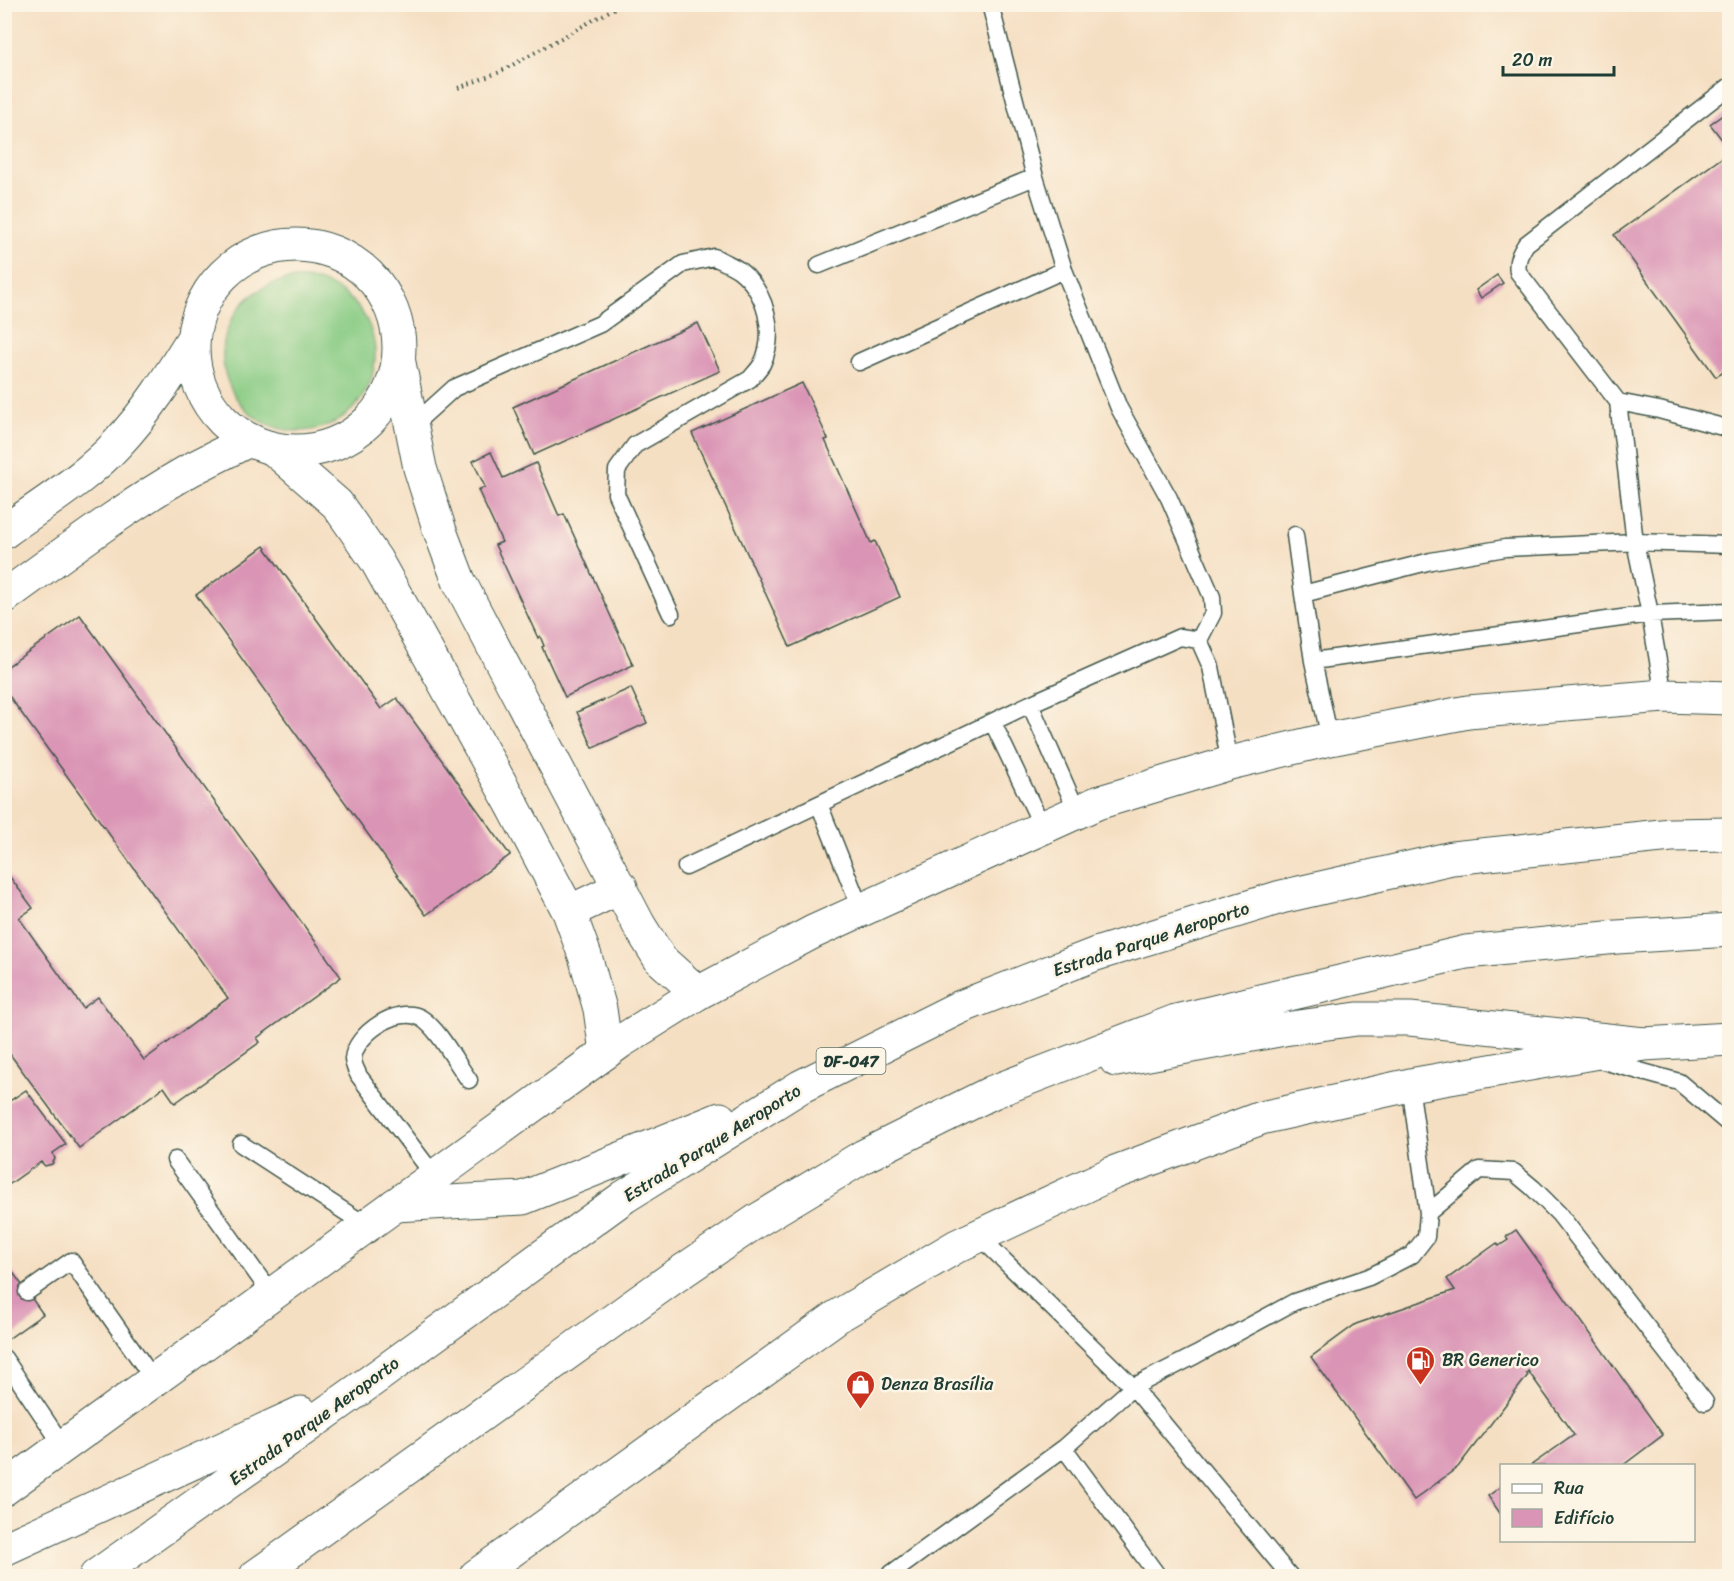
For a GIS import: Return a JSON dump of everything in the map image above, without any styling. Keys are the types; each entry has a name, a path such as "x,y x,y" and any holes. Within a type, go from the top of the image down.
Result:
{"street":[{"path":"4,532 116,446 150,406 192,340 202,304 223,274 254,254 290,245 326,249 359,266 384,292 398,327 399,363 420,468 459,581 639,925 660,958 698,993"},
{"path":"192,340 197,380 216,415 262,446 337,504 376,560 513,806 569,912 585,956 600,1009 606,1052"},
{"path":"4,597 140,501 190,470 262,446 318,450 356,433 385,402 399,363"},
{"path":"4,1489 606,1052 698,993 813,933 1077,811 1230,762 1330,739 1468,712 1664,696 1730,698"},
{"name":"Estrada Parque Aeroporto","path":"96,1576 624,1197 800,1087 969,1004 1096,954 1281,897 1452,858 1671,835 1730,834"},
{"path":"569,912 621,887"},
{"path":"256,1576 758,1220 864,1156 993,1092 1176,1021 1466,952 1617,937 1730,930"},
{"path":"1032,1075 1284,1029 1357,1019 1410,1019 1644,1044"},
{"path":"476,1576 838,1316 957,1246 1113,1173 1261,1118 1410,1085 1644,1044 1730,1039"},
{"path":"395,1205 522,1198 800,1087"},
{"path":"4,1549 370,1381"}],"lane":[{"path":"990,4 1035,177 1064,270 1119,408 1168,498 1212,597 1213,613 1199,640"},
{"path":"1664,696 1635,542 1618,402 1518,272 1516,264 1526,244 1730,86"},
{"path":"819,265 1035,177"},
{"path":"412,426 454,388 600,324 683,264 714,257 740,271 760,293 769,325 768,342 762,365 750,379 635,445 617,470 616,494 671,615"},
{"path":"859,362 1064,270"},
{"path":"1618,402 1659,410 1730,429"},
{"path":"1295,535 1313,661 1330,739"},
{"path":"1303,594 1431,561 1505,548 1635,542 1730,545"},
{"path":"1313,661 1650,614 1730,611"},
{"path":"686,867 1030,704 1180,637 1199,640"},
{"path":"1199,640 1211,667 1230,762"},
{"path":"1030,704 1077,811"},
{"path":"993,723 1043,828"},
{"path":"819,804 861,910"},
{"path":"435,1177 359,1076 353,1061 356,1048 366,1033 382,1022 399,1016 418,1017 430,1025 469,1080"},
{"path":"1578,1055 1679,1082 1730,1125"},
{"path":"888,1576 1064,1448 1133,1387 1294,1302 1369,1277 1412,1255 1426,1237 1428,1213 1410,1085"},
{"path":"241,1144 367,1226"},
{"path":"175,1160 272,1294"},
{"path":"1428,1213 1479,1170 1514,1172 1559,1214 1705,1402"},
{"path":"979,1236 1133,1387 1290,1576"},
{"path":"27,1292 71,1262 154,1380"},
{"path":"4,1358 63,1446"},
{"path":"1064,1448 1158,1576"}],"path":[{"path":"458,88 500,72 622,4"}],"green space":[{"path":"299,279 314,280 328,285 353,301 369,326 374,340 374,370 369,384 353,409 328,425 314,430 299,431 284,430 270,425 245,409 229,384 224,370 223,355 224,340 229,326 245,301 270,285 284,280"}],"building":[{"path":"1730,110 1730,150 1710,124"},
{"path":"1730,152 1730,368 1716,377 1614,235"},
{"path":"1497,275 1503,283 1481,298 1476,290"},
{"path":"698,323 720,371 534,455 513,407"},
{"path":"802,383 871,543 875,541 900,597 790,647 692,433"},
{"path":"491,452 503,478 536,463 559,516 564,514 633,665 565,697 542,647 544,646 540,636 538,638 495,545 502,542 478,490 485,487 473,461"},
{"path":"264,546 381,709 397,698 510,855 426,915 196,595"},
{"path":"80,615 341,977 257,1038 260,1042 175,1103 164,1087 79,1148 4,1046 4,869 33,908 19,918 83,1008 98,997 144,1060 228,998 4,689 4,669"},
{"path":"631,688 647,723 593,748 577,712"},
{"path":"26,1090 66,1144 53,1153 55,1159 52,1164 45,1166 41,1162 4,1188 4,1105"},
{"path":"1516,1230 1663,1435 1625,1464 1533,1464 1574,1435 1528,1371 1526,1373 1528,1375 1458,1467 1414,1500 1311,1357 1356,1324 1455,1290 1447,1279 1497,1243 1499,1246 1508,1240 1506,1237"},
{"path":"4,1260 43,1314 8,1339 4,1335"},
{"path":"1500,1487 1500,1513 1488,1496"}],"place":[{"name":"BR Generico","path":"1421,1386"},
{"name":"Denza Brasília","path":"860,1410"}]}
